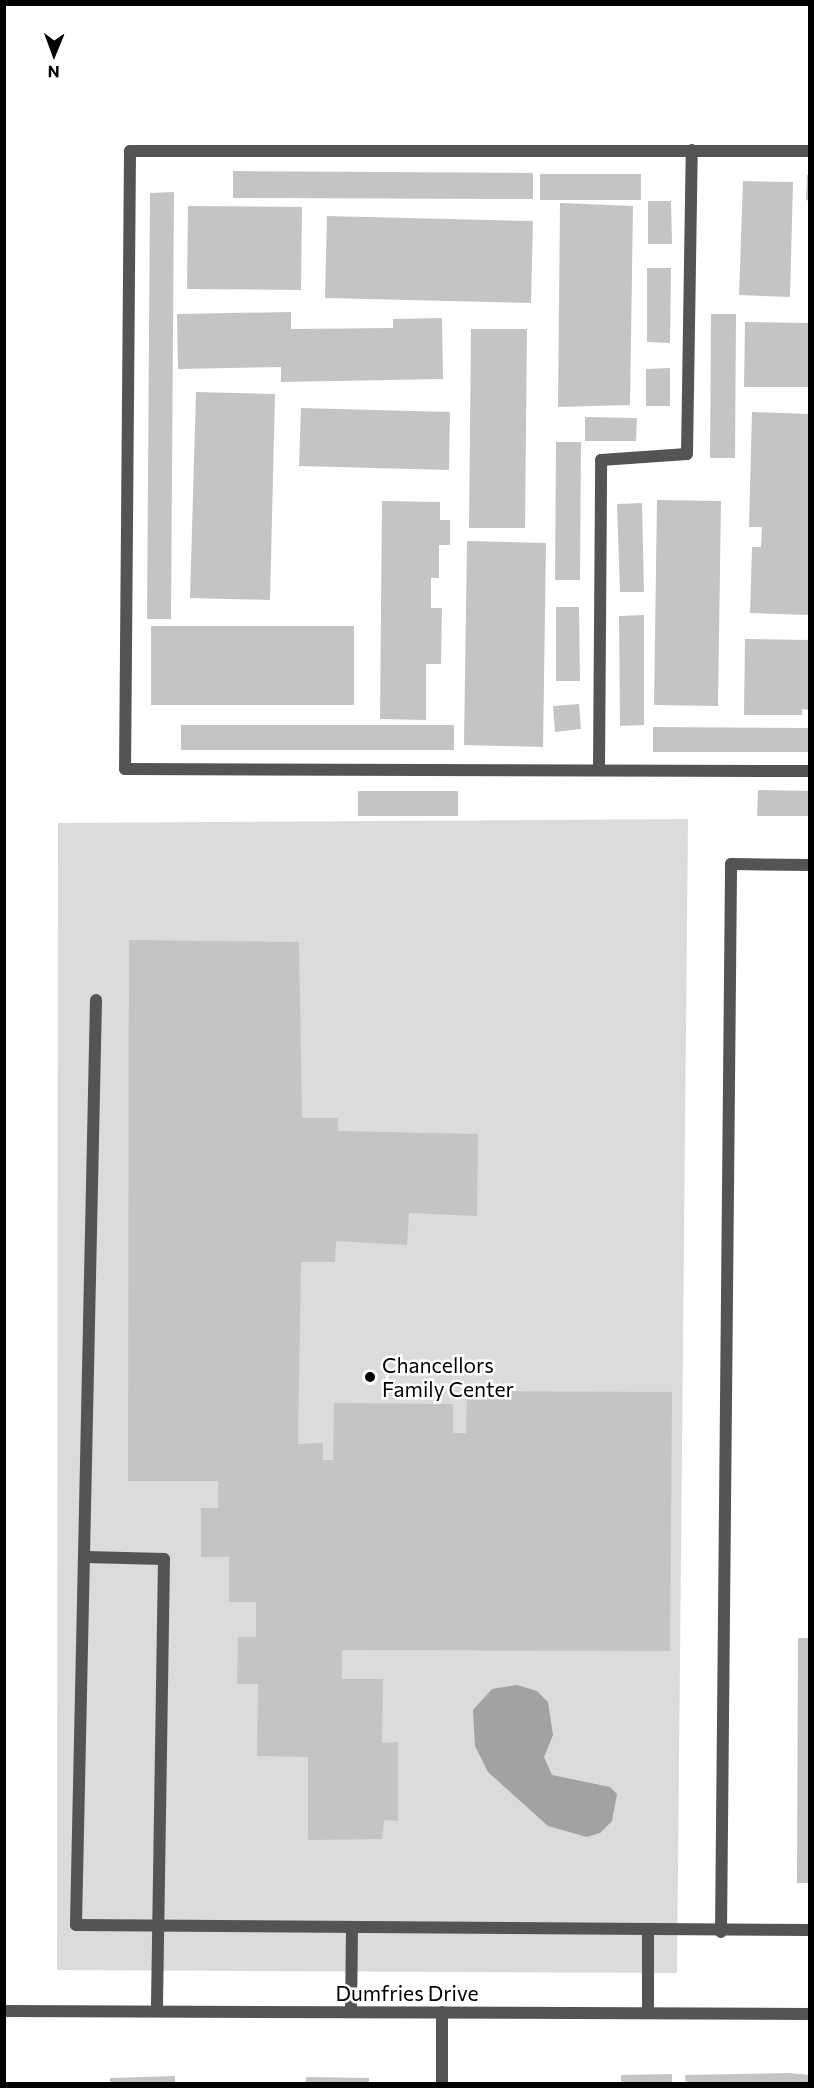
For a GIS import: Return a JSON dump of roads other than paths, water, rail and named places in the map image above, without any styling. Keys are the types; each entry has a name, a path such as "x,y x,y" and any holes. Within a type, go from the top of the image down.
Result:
{"street":[{"path":"599,770 601,460 687,454 692,150"},
{"path":"810,151 130,151 125,769 810,771"},
{"path":"722,1932 731,864 810,865"},
{"path":"96,1000 76,1925 648,1929 722,1932 810,1930"},
{"path":"85,1557 164,1559 157,2011"},
{"path":"351,2012 352,1927"},
{"path":"648,1929 648,2013"},
{"name":"Dumfries Drive","path":"4,2011 810,2014"},
{"path":"442,2012 442,2084"}],"place":[{"name":"Chancellors Family Center","path":"370,1377"}]}
